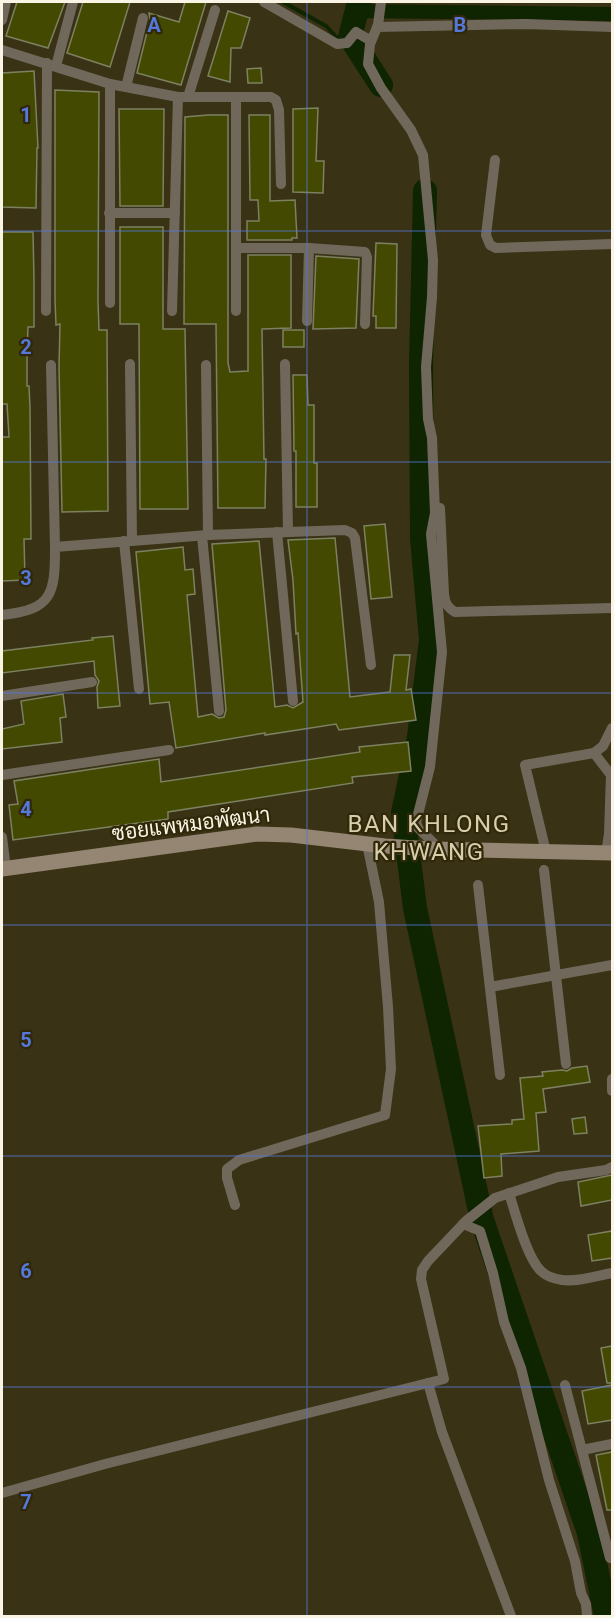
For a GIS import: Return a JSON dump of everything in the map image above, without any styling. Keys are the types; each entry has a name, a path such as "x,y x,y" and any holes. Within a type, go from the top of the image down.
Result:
{"street":[{"path":"2,20 6,2"},
{"path":"46,310 52,65 74,2"},
{"path":"264,2 337,44 347,43 355,33 366,38"},
{"path":"381,7 377,26 366,38 370,69 411,130 424,158 433,260 426,367 435,513 431,534 442,652 430,767 416,822 418,828 436,849 609,853 611,775 594,753"},
{"path":"172,310 175,213 183,97 215,10"},
{"path":"126,87 143,18"},
{"path":"377,26 526,24 612,27"},
{"path":"2,50 110,84 183,97 263,95 271,97 278,105 281,184"},
{"path":"110,84 110,303"},
{"path":"236,97 236,311"},
{"path":"495,160 486,235 490,245 496,248 612,244"},
{"path":"109,213 175,213"},
{"path":"237,248 309,248 365,252 367,257 365,324"},
{"path":"307,321 309,248"},
{"path":"2,615 27,610 48,597 53,588 55,547 51,364"},
{"path":"130,364 128,541 139,689"},
{"path":"285,364 283,532 293,701"},
{"path":"206,365 205,536 219,711"},
{"path":"433,479 437,481 439,487 444,594 445,604 449,609 455,612 612,608"},
{"path":"55,547 205,536 345,530 352,533 371,665"},
{"path":"2,696 92,682"},
{"path":"546,852 525,765 594,753 603,746 612,728"},
{"path":"2,774 169,750"},
{"name":"ซอยแพหมอพัฒนา","path":"4,869 257,834 291,835 385,846 436,849"},
{"path":"2,837 4,869"},
{"path":"235,1205 226,1178 227,1169 239,1160 386,1115 391,1069 388,1007 379,902 367,844"},
{"path":"544,870 566,1064"},
{"path":"478,885 500,1075"},
{"path":"490,987 612,965"},
{"path":"612,1079 612,1091"},
{"path":"2,1493 105,1464 444,1378 421,1278 422,1270 428,1261 464,1223 495,1197 558,1177 606,1170 612,1167"},
{"path":"509,1193 531,1255 540,1270 550,1277 562,1280 612,1273"},
{"path":"464,1223 481,1233 504,1322 521,1368 549,1480 575,1561 581,1593 586,1604 586,1617"},
{"path":"428,1383 446,1442 511,1617"},
{"path":"565,1385 610,1558"},
{"path":"582,1450 612,1444"}],"building":[{"path":"17,2 65,2 48,48 6,36"},
{"path":"83,2 130,2 110,67 67,53"},
{"path":"185,2 206,2 181,85 137,73 150,20 149,13 179,22"},
{"path":"228,11 250,18 241,48 231,48 230,82 208,76"},
{"path":"261,68 262,83 248,83 247,69"},
{"path":"34,71 38,148 36,208 2,207 2,73"},
{"path":"55,90 99,92 98,301 99,330 107,330 108,511 62,512 60,324 56,325 55,300"},
{"path":"318,108 316,161 324,161 323,193 293,192 293,109"},
{"path":"119,109 164,109 163,206 120,206"},
{"path":"228,115 228,363 230,372 248,371 248,255 291,255 291,328 262,329 264,459 266,459 265,508 218,508 216,324 184,324 185,117"},
{"path":"249,115 270,115 270,201 295,200 297,238 292,238 292,240 247,240 247,221 259,221 258,200 250,200"},
{"path":"120,227 163,227 163,329 185,329 188,509 140,509 139,324 120,324"},
{"path":"2,232 33,232 34,327 28,327 27,352 27,386 29,386 30,408 31,539 24,539 25,580 2,581 2,437 9,437 7,404 2,404"},
{"path":"376,243 397,244 396,328 376,328 376,316 373,316"},
{"path":"316,256 359,259 356,328 313,329"},
{"path":"283,330 304,330 304,347 283,347"},
{"path":"293,375 307,375 308,405 314,405 317,507 296,507"},
{"path":"385,524 392,597 371,599 364,526"},
{"path":"335,538 350,697 390,692 394,655 410,655 406,690 411,689 416,720 339,730 336,724 176,748 169,702 150,704 136,552 183,547 185,570 193,569 195,594 187,595 198,717 212,714 219,718 224,717 226,710 212,544 259,541 275,707 287,705 293,708 303,702 288,540"},
{"path":"113,636 120,706 98,708 99,681 95,675 94,661 2,673 2,651"},
{"path":"63,694 66,717 60,718 62,742 2,749 2,729 24,724 21,701"},
{"path":"408,742 411,771 352,777 353,783 168,812 168,819 13,840 9,805 18,804 14,781 159,759 161,782 360,752 359,747"},
{"path":"587,1066 590,1082 543,1089 546,1112 536,1113 539,1151 501,1154 502,1176 484,1178 478,1126 512,1124 512,1120 524,1119 520,1078 543,1076 542,1072 567,1071"},
{"path":"585,1117 587,1133 574,1134 572,1119"},
{"path":"612,1175 612,1200 581,1206 578,1182"},
{"path":"612,1231 612,1258 592,1261 588,1235"},
{"path":"612,1346 612,1383 607,1383 601,1348"},
{"path":"612,1385 612,1420 588,1424 582,1391"},
{"path":"612,1452 612,1510 607,1510 596,1455"}],"waterway":[{"path":"283,2 326,26 339,40"},
{"path":"359,2 350,37 381,85"},
{"path":"356,11 612,14"},
{"path":"344,45 356,59 359,51"},
{"path":"425,191 421,365 422,538 431,640 419,737 403,813 415,908 482,1220 589,1533 606,1616"}],"district":[{"name":"BAN KHLONG KHWANG","path":"429,838"}]}
